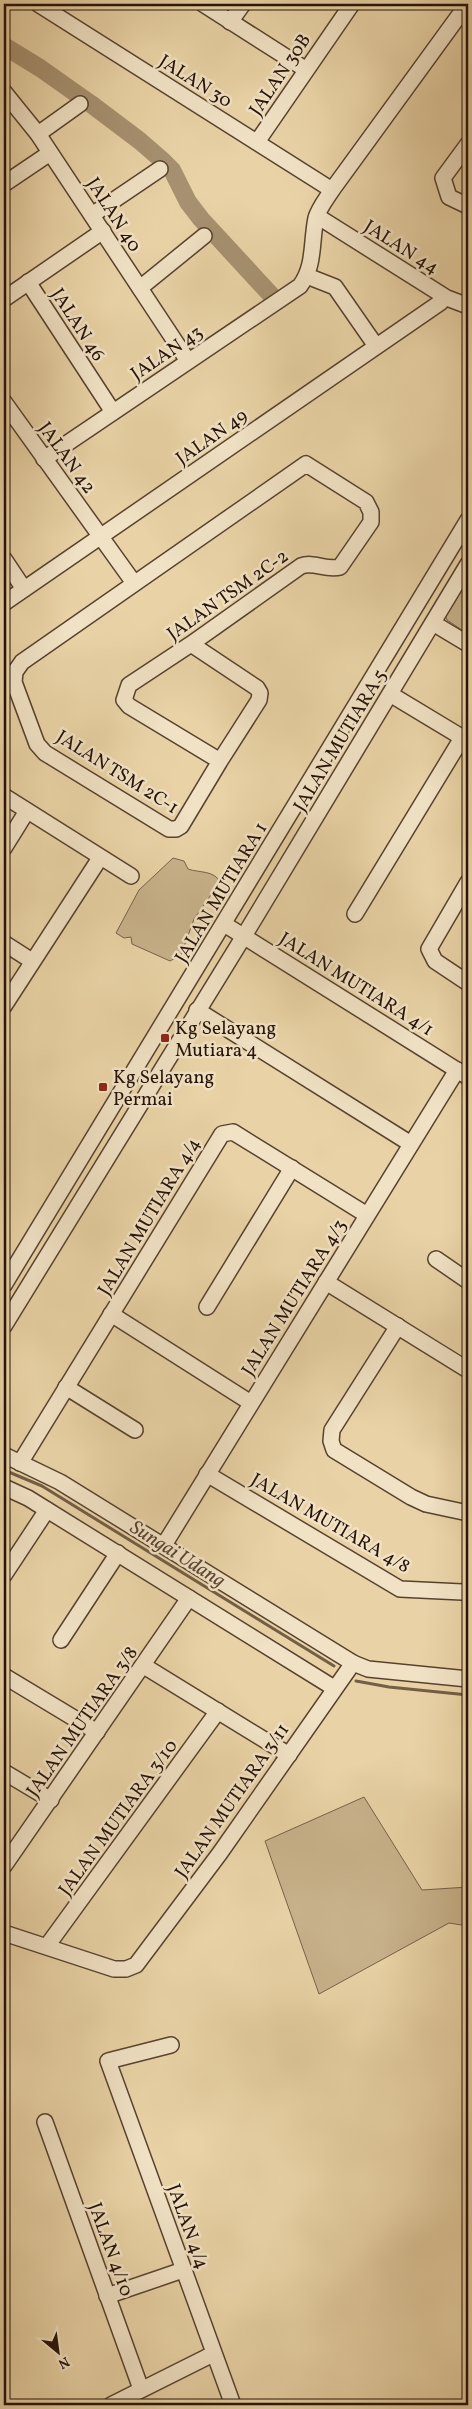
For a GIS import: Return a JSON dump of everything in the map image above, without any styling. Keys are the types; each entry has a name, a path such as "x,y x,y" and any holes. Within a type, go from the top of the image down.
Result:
{"street":[{"name":"JALAN 30","path":"39,4 332,190"},
{"path":"203,4 305,69"},
{"path":"230,22 242,4"},
{"name":"JALAN 30B","path":"257,142 305,69 352,4"},
{"path":"376,346 335,287 307,276 317,216 332,190 466,6"},
{"name":"JALAN 40","path":"4,92 38,134 188,361"},
{"path":"38,134 80,104"},
{"path":"468,144 443,178 449,197 468,206"},
{"path":"4,184 50,153"},
{"path":"92,215 160,168"},
{"name":"JALAN 44","path":"317,216 447,298 468,306"},
{"path":"4,298 103,231"},
{"path":"140,288 204,236"},
{"name":"JALAN 43","path":"44,458 300,286 307,276"},
{"name":"JALAN 46","path":"28,282 113,412"},
{"name":"JALAN 49","path":"4,603 441,302"},
{"name":"JALAN 42","path":"4,402 101,536"},
{"name":"JALAN TSM 2C-1","path":"192,644 257,688 260,694 259,700 181,826 176,830 169,829 45,753 32,733 14,682 15,672 22,662 306,464 366,502"},
{"name":"JALAN TSM 2C-2","path":"220,761 129,706 124,700 129,685 192,644 301,566 307,564 334,569 344,564 371,522 371,512 366,502"},
{"name":"JALAN MUTIARA 1","path":"4,1285 468,520"},
{"path":"101,536 134,583"},
{"path":"4,559 24,589"},
{"name":"JALAN MUTIARA 5","path":"4,1326 244,936 467,568"},
{"path":"432,623 468,644"},
{"path":"355,914 465,740 390,694"},
{"path":"4,796 131,876"},
{"path":"4,848 27,811"},
{"path":"4,1006 100,858"},
{"path":"468,884 429,949 435,962 468,983"},
{"name":"JALAN MUTIARA 4/1","path":"224,924 463,1074"},
{"path":"4,943 32,961"},
{"path":"198,1010 410,1144"},
{"name":"JALAN MUTIARA 4/3","path":"164,1545 410,1144 463,1074"},
{"name":"JALAN MUTIARA 4/4","path":"20,1463 222,1134 234,1132 367,1215"},
{"path":"207,1307 292,1168"},
{"path":"436,1259 468,1281"},
{"path":"326,1282 468,1370"},
{"path":"111,1314 251,1403"},
{"path":"398,1326 332,1430 331,1441 334,1450 426,1504 468,1513"},
{"path":"66,1388 135,1430"},
{"path":"4,1455 60,1482 353,1662 368,1669 468,1679"},
{"name":"JALAN MUTIARA 4/8","path":"207,1474 400,1589 468,1591"},
{"path":"4,1487 47,1510 118,1553 334,1688"},
{"path":"4,1576 47,1510"},
{"path":"61,1640 118,1553"},
{"name":"JALAN MUTIARA 3/8","path":"4,1866 144,1666 189,1598"},
{"name":"JALAN MUTIARA 3/11","path":"47,1946 120,1970 136,1965 220,1853 353,1662"},
{"path":"144,1666 289,1755"},
{"path":"4,1676 97,1732"},
{"name":"JALAN MUTIARA 3/10","path":"47,1946 218,1711"},
{"path":"4,1772 51,1800"},
{"path":"4,1933 47,1946"},
{"name":"JALAN 4/4","path":"171,2045 108,2061 233,2405"},
{"name":"JALAN 4/10","path":"45,2122 141,2389"},
{"path":"107,2296 183,2270"},
{"path":"111,2405 213,2354"}],"shaded area":[{"path":"468,576 468,634 447,620 444,612"},
{"path":"173,858 184,861 188,869 214,875 220,882 194,919 181,955 170,961 132,944 131,937 124,938 116,933 139,890"},
{"path":"364,1797 422,1890 468,1887 468,1926 449,1923 319,1994 265,1841"}],"waterway":[{"path":"4,46 40,68 91,104 163,161 172,170 188,202 201,219 272,296"},
{"name":"Sungai Udang","path":"4,1470 42,1486 334,1666"},
{"name":"Sungai Udang","path":"356,1681 389,1687 468,1695"}],"place":[{"name":"Kg Selayang Mutiara 4","path":"165,1038"},
{"name":"Kg Selayang Permai","path":"103,1087"}]}
